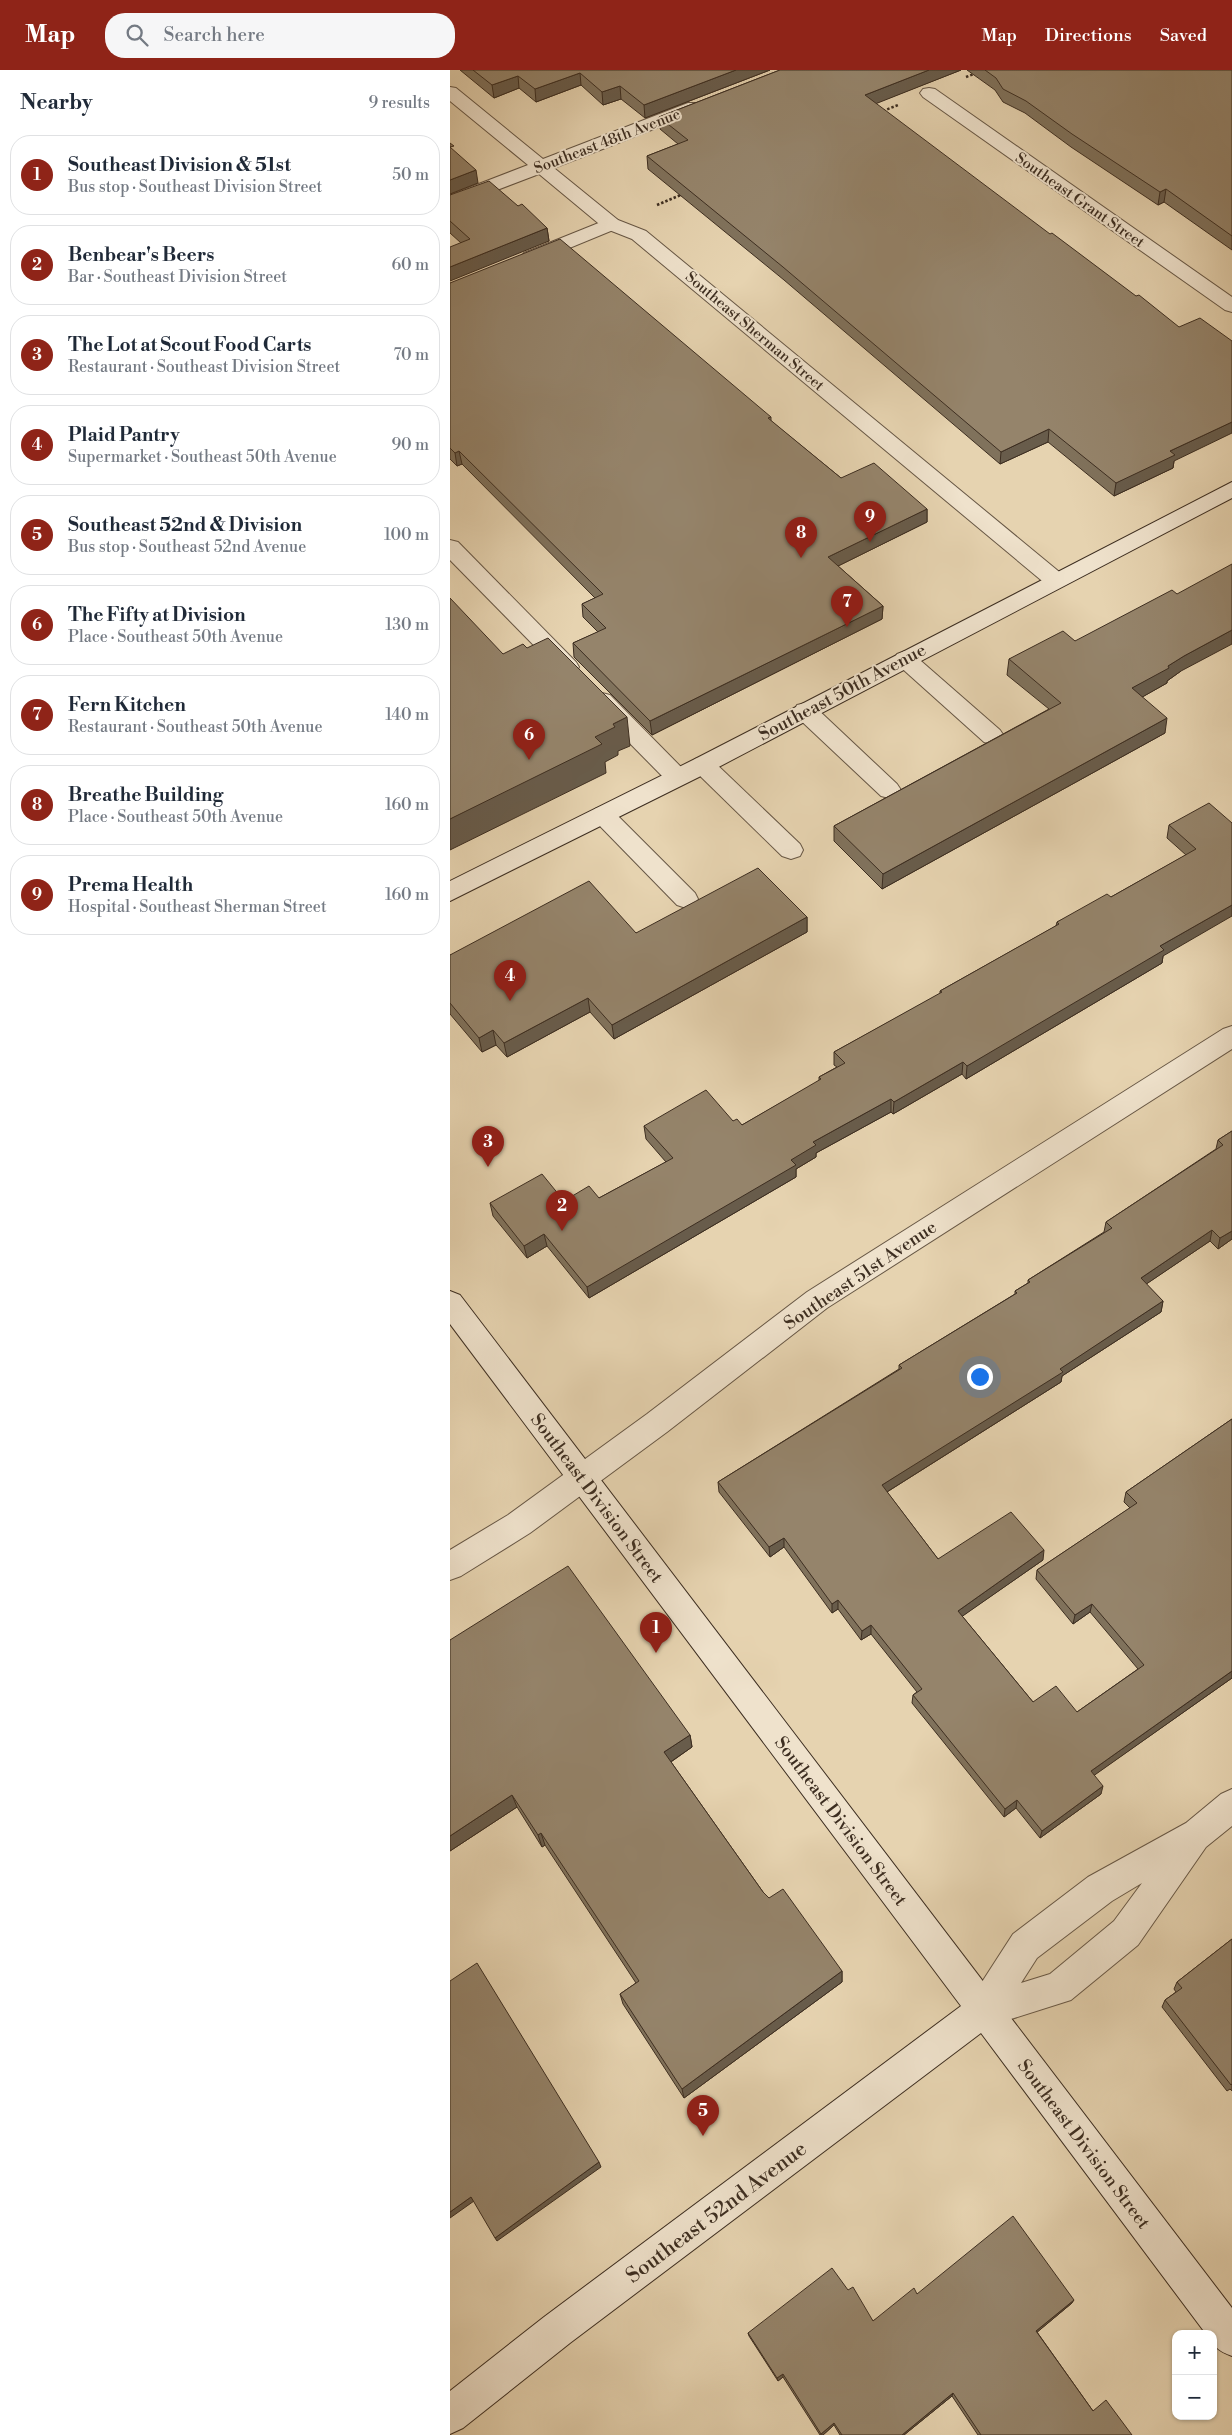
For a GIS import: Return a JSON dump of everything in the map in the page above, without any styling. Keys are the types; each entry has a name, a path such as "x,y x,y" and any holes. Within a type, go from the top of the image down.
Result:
{"street":[{"name":"Southeast Sherman Street","path":"450,92 611,224 639,235 1055,580"},
{"name":"Southeast Grant Street","path":"929,93 1232,306"},
{"name":"Southeast 48th Avenue","path":"450,202 708,102"},
{"path":"512,264 611,224"},
{"name":"Southeast 50th Avenue","path":"450,892 703,764 1232,488"},
{"path":"450,547 677,777"},
{"path":"905,659 992,736"},
{"path":"804,711 889,790"},
{"path":"703,764 791,850"},
{"path":"603,815 686,899"},
{"name":"Southeast 51st Avenue","path":"450,1566 519,1524 658,1423 817,1300 1232,1036"},
{"name":"Southeast Division Street","path":"450,1303 1232,2338"},
{"name":"Southeast 52nd Avenue","path":"984,2011 1025,1946 1100,1889 1197,1834 1232,1805"},
{"name":"Southeast 52nd Avenue","path":"450,2415 557,2330 984,2011 1059,1988 1126,1933 1197,1834"}],"path":[{"path":"883,111 984,70"},
{"path":"611,224 683,194"}],"building":[{"path":"473,70 736,70 644,105 620,86 602,92 580,73 535,89 518,76 492,85"},
{"path":"780,70 929,70 865,95 1050,234 1052,233 1136,296 1139,295 1179,327 1200,318 1232,341 1232,422 1170,451 1175,455 1116,483 1049,429 1001,452 783,267 647,156 688,140 659,117"},
{"path":"985,70 1232,70 1232,236 1166,189 1160,192 1026,101 1003,89 996,78"},
{"path":"450,147 476,170 450,180"},
{"path":"489,181 518,206 522,204 547,228 450,267 450,247 470,239 450,221 450,195"},
{"path":"560,239 771,417 768,418 841,478 874,463 927,509 828,557 883,606 650,721 573,643 606,628 582,604 603,594 459,451 455,453 450,448 450,283"},
{"path":"1232,564 1232,630 1184,656 1168,666 1169,668 1132,688 1167,718 883,874 834,826 1061,703 1009,659 1063,631 1075,641 1172,590 1177,594"},
{"path":"450,598 503,654 523,644 527,648 548,638 627,717 613,724 615,727 595,737 602,744 450,819"},
{"path":"1209,803 1232,823 1232,905 1160,946 1164,950 967,1066 963,1062 894,1102 891,1099 813,1142 816,1145 791,1160 796,1165 587,1287 544,1234 524,1246 490,1203 542,1174 564,1201 589,1186 599,1198 673,1158 644,1126 706,1090 733,1121 737,1119 742,1125 845,1063 834,1052 1059,924 1057,922 1107,894 1111,897 1196,849 1169,825"},
{"path":"758,868 807,917 612,1025 588,998 504,1043 493,1030 479,1038 450,1003 450,955 589,881 636,933"},
{"path":"1232,1131 1232,1231 1220,1238 1212,1230 1141,1278 1163,1301 1060,1369 1063,1372 882,1485 938,1559 1011,1512 1044,1550 958,1611 1033,1702 1056,1686 1077,1712 1144,1665 1092,1604 1075,1615 1037,1570 1137,1503 1126,1492 1232,1419 1232,1671 1091,1771 1103,1786 1042,1831 1017,1800 1005,1809 913,1695 922,1689 871,1625 862,1631 838,1600 832,1604 784,1538 769,1547 718,1482 902,1368 899,1365 1017,1293 1015,1291 1030,1282 1028,1280 1112,1228 1106,1222 1223,1145 1218,1140"},
{"path":"568,1566 690,1735 664,1752 763,1892 769,1898 783,1889 842,1971 682,2089 620,1994 639,1981 541,1833 538,1835 512,1795 450,1836 450,1640"},
{"path":"1232,1939 1231,2085 1165,2000 1182,1988 1177,1982"},
{"path":"477,1963 599,2162 495,2238 471,2197 450,2212 450,1981"},
{"path":"1013,2216 1074,2300 1036,2331 1093,2411 1106,2400 1132,2435 981,2435 953,2393 902,2435 842,2435 834,2423 821,2434 783,2374 777,2378 748,2333 832,2268 848,2290 853,2287 873,2321 914,2288 917,2294"}],"place":[{"name":"Prema Health","path":"870,542"},
{"name":"Breathe Building","path":"801,558"},
{"name":"Fern Kitchen","path":"847,627"},
{"name":"The Fifty at Division","path":"529,760"},
{"name":"Plaid Pantry","path":"510,1001"},
{"name":"The Lot at Scout Food Carts","path":"488,1167"},
{"name":"Benbear's Beers","path":"562,1231"},
{"name":"Southeast Division & 51st","path":"656,1653"},
{"name":"Southeast 52nd & Division","path":"703,2136"}]}
